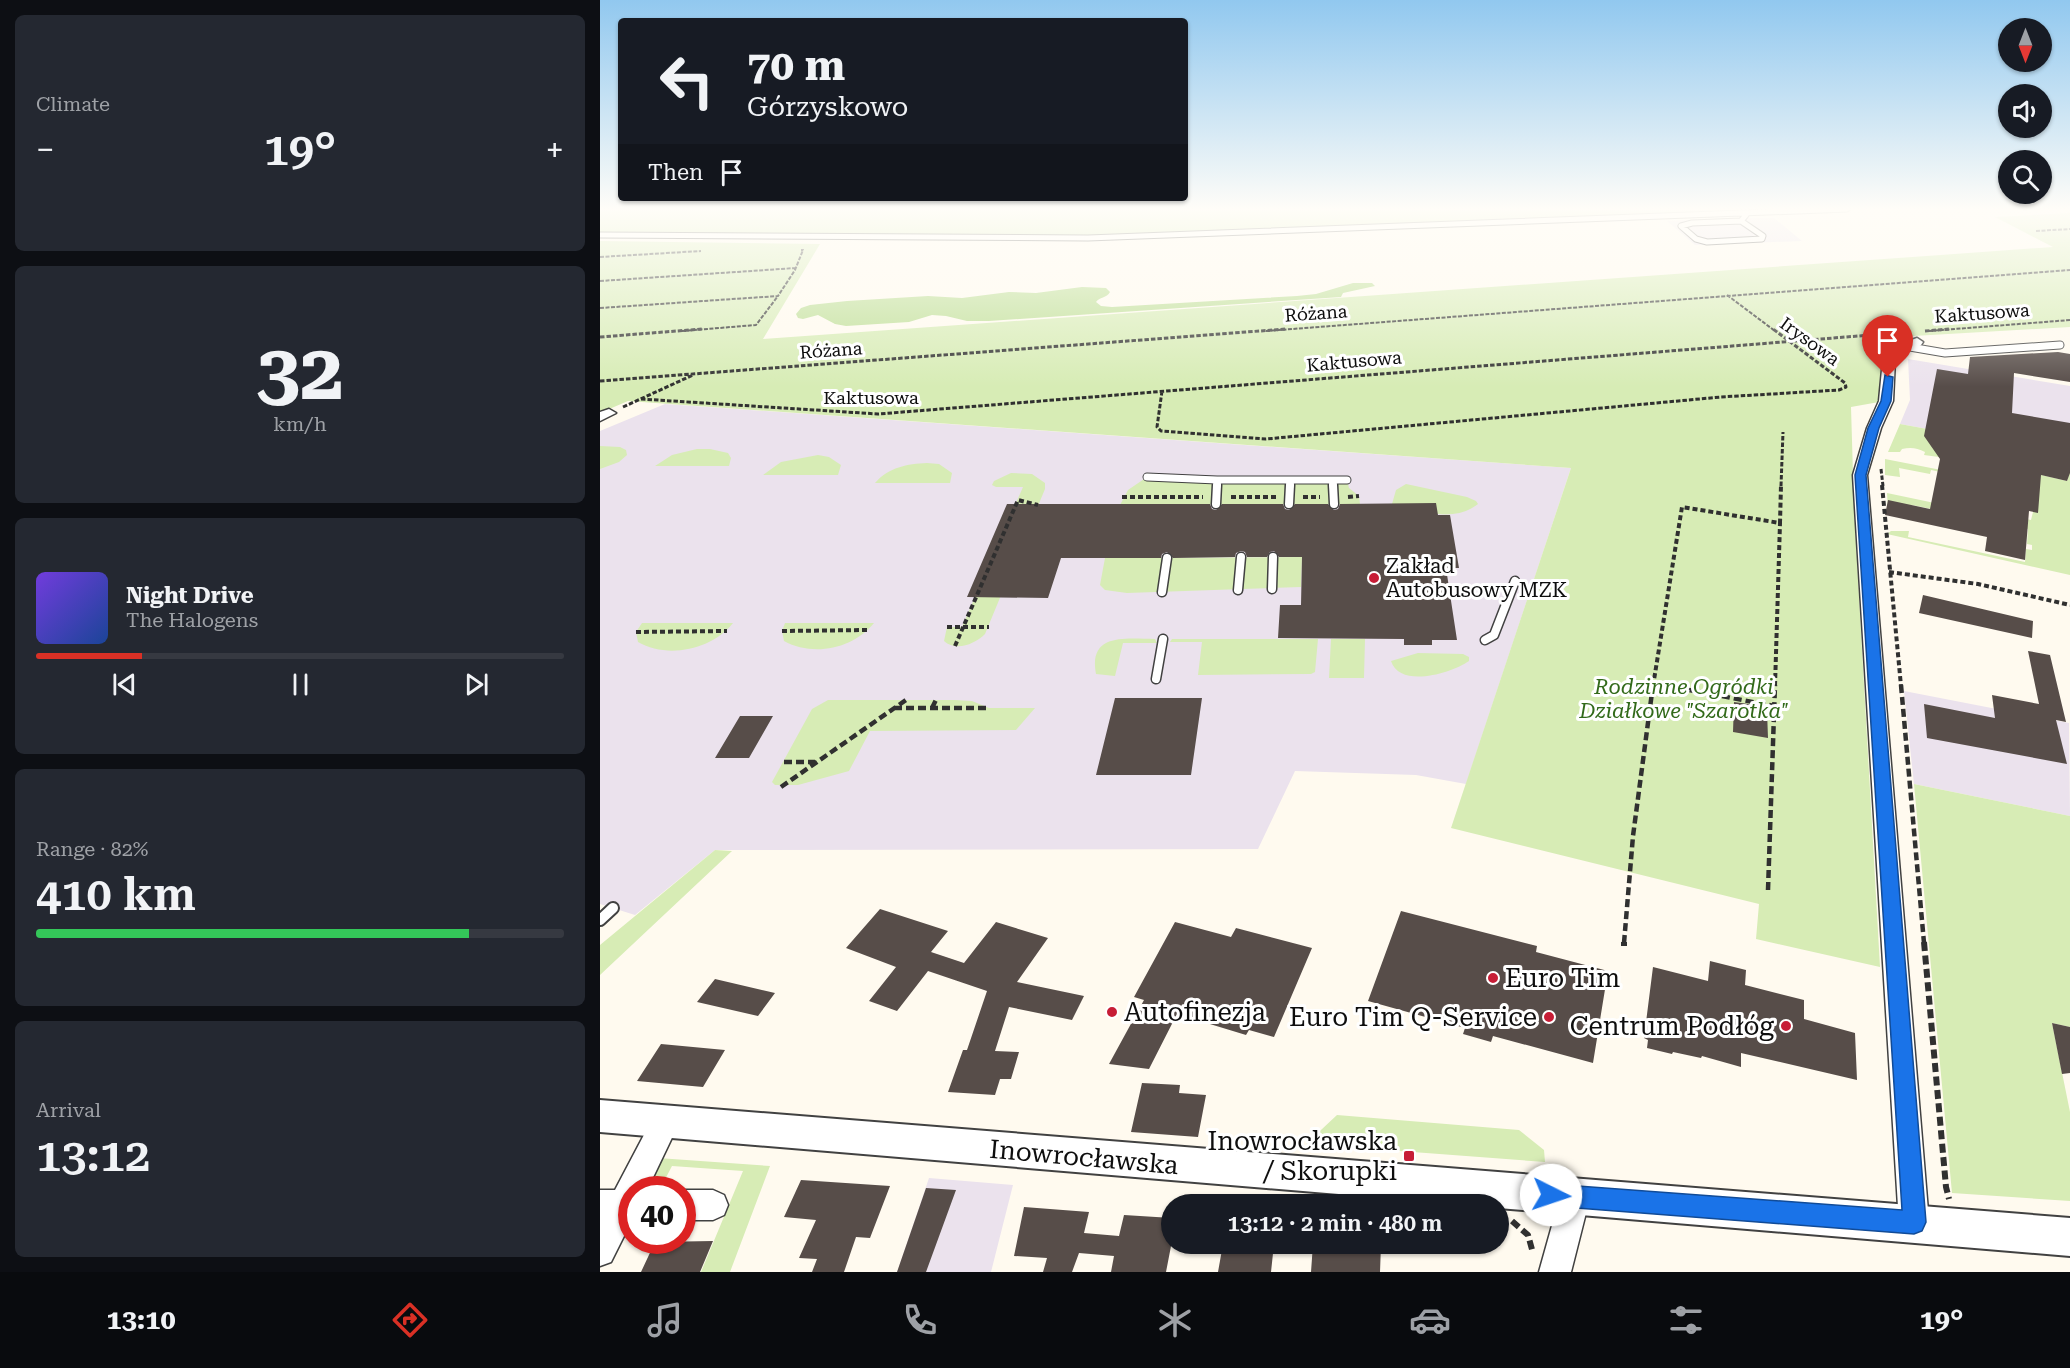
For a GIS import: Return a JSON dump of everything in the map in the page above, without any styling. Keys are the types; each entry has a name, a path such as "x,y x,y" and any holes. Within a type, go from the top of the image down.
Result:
{"street":[{"path":"1911,338 1889,359 1886,401 1874,428 1860,475 1914,1222"},
{"name":"Inowrocławska","path":"600,1116 1575,1197 1914,1222 2070,1237"},
{"path":"635,1176 665,1123"},
{"path":"1544,1267 1575,1197"},
{"path":"600,1251 618,1205"},
{"path":"696,1205 713,1205"}],"lane":[{"path":"1911,338 1945,353 2060,345"},
{"path":"1147,477 1217,480 1347,480"},
{"path":"1217,480 1217,501"},
{"path":"1289,500 1290,480"},
{"path":"1333,480 1334,500"},
{"path":"1238,590 1241,557"},
{"path":"1272,589 1273,557"},
{"path":"1162,592 1167,558"},
{"path":"1485,640 1494,635 1515,581"},
{"path":"1156,679 1163,639"},
{"path":"600,920 613,908"}],"path":[{"path":"600,281 791,268"},
{"path":"600,337 756,325 796,268"},
{"name":"Różana","path":"600,381 2070,270"},
{"name":"Irysowa","path":"1162,391 1157,427 1161,431 1255,440 1720,397 1839,390 1846,387 1845,383 1727,295"},
{"path":"600,308 778,296"},
{"name":"Kaktusowa","path":"695,374 641,399 878,414 1786,341 1911,338 2070,320"},
{"path":"1768,890 1783,432"},
{"path":"1881,466 1889,572 1949,1200"},
{"path":"1122,497 1217,501 1334,500 1359,496"},
{"path":"955,646 1018,500 1038,505"},
{"path":"1624,946 1631,834 1682,507 1780,523"},
{"path":"1868,570 1978,584 2070,604"},
{"path":"947,627 988,627"},
{"path":"782,631 868,630"},
{"path":"636,632 727,631"},
{"path":"1653,683 1774,706"},
{"path":"1651,696 1661,690 1686,689"},
{"path":"781,787 906,700"},
{"path":"932,708 936,700"},
{"path":"893,708 989,708"},
{"path":"784,762 815,762"},
{"path":"1509,1220 1528,1235 1533,1254 1544,1267"}],"shaded area":[{"path":"1908,359 2070,386 2070,455 1900,424 1910,400"},
{"path":"665,404 1571,468 1466,784 1416,775 1295,771 1258,849 715,850 635,915 600,904 600,431"},
{"path":"1904,691 2069,723 2070,816 1914,784"},
{"path":"929,1178 1013,1185 991,1272 897,1272"}],"green space":[{"name":"Rodzinne Ogródki Działkowe \"Szarotka\"","path":"600,268 805,268 763,339 1753,268 2070,268 2070,327 1879,338 1883,384 1879,402 1851,407 1854,508 1880,967 1756,939 1759,904 1451,828 1571,468 628,401 600,413"},
{"path":"1353,283 1372,283 1375,286 1343,293 1341,297 989,321 967,321 932,315 909,322 846,326 835,324 818,315 803,319 798,318 796,314 801,308 810,305 847,301 928,296 962,298 1082,287 1106,288 1109,294 1096,302 1101,306 1112,307 1297,296 1316,294"},
{"path":"1900,424 2070,455 2070,575 1887,534 1891,531 1909,531 1908,537 2025,562 2026,549 2032,550 2032,545 2027,544 2028,529 1912,505 1888,510 1887,493 2006,518 2007,515 2031,520 2033,512 2020,489 1931,470 1930,474 1899,468 1900,477 1885,475 1885,459 2023,486 2033,473 2067,481 2069,475 1924,455 1925,452 1914,448 1902,449 1900,452 1888,452"},
{"path":"600,446 620,447 626,450 627,455 619,462 600,469"},
{"path":"697,449 728,453 731,458 729,466 655,466 672,455"},
{"path":"818,455 829,457 841,465 838,475 763,475 781,462"},
{"path":"927,463 939,464 952,473 950,483 875,483 886,473 899,467"},
{"path":"1011,473 1032,474 1045,483 1045,489 985,634 976,641 954,646 944,641 947,627 962,627 1023,487 992,485 994,481"},
{"path":"1147,477 1347,480 1349,488 1359,496 1360,504 1120,505 1128,490"},
{"path":"1406,484 1467,497 1478,504 1458,513 1436,514 1392,504 1396,490"},
{"path":"1302,557 1301,587 1127,593 1105,590 1100,585 1105,558"},
{"path":"642,623 733,623 713,640 675,651 662,650 638,642 636,632"},
{"path":"785,623 874,623 855,639 844,644 832,648 807,649 784,641 782,631"},
{"path":"1122,639 1155,639 1157,643 1123,643 1115,676 1096,674 1095,660 1104,644"},
{"path":"1172,639 1318,639 1315,672 1311,674 1198,675 1202,642 1170,642"},
{"path":"1331,639 1365,639 1364,678 1329,678"},
{"path":"1418,653 1463,654 1469,657 1469,661 1439,674 1415,676 1396,670 1391,661"},
{"path":"828,700 955,700 972,701 989,708 1035,708 1016,730 870,731 849,771 798,785 775,785 772,782 812,709"},
{"path":"1914,784 2070,816 2070,1027 2052,1023 2070,1112 2070,1201 1952,1193"},
{"path":"715,850 732,851 600,975 600,945"},
{"path":"1337,1115 1519,1130 1544,1150 1545,1162 1306,1144"},
{"path":"658,1158 770,1166 730,1272 701,1272 743,1171 672,1166 667,1176 651,1176"}],"building":[{"path":"2058,352 2070,354 2070,382 2014,373 2012,413 2070,423 2070,473 2067,481 2041,475 2038,513 2029,511 2025,560 1985,551 1987,537 1885,515 1888,500 1930,509 1940,459 1924,436 1937,369 1968,374 1970,357"},
{"name":"Zakład Autobusowy MZK","path":"1436,503 1438,515 1450,515 1459,568 1446,568 1457,640 1432,640 1432,645 1404,645 1404,639 1278,638 1280,605 1301,605 1302,557 1279,557 1274,551 1270,552 1267,557 1247,557 1245,552 1241,551 1236,553 1235,557 1173,558 1167,552 1162,554 1161,558 1061,558 1048,598 967,597 1007,504 1210,504 1212,509 1216,510 1222,504 1283,504 1285,509 1289,510 1295,504 1328,504 1334,510 1338,509 1340,504"},
{"path":"1923,595 2033,621 2032,638 1919,613"},
{"path":"2028,651 2050,655 2066,722 2056,720 2067,764 1927,738 1924,704 1995,718 1992,695 2039,704"},
{"path":"1115,698 1202,698 1191,775 1096,775"},
{"path":"1734,702 1756,705 1756,709 1767,711 1768,738 1733,732"},
{"path":"740,716 773,716 749,758 715,758"},
{"path":"880,909 948,931 931,952 964,963 996,922 1048,938 1017,982 1084,996 1072,1020 1009,1007 995,1051 1019,1052 1011,1079 1000,1079 995,1095 948,1092 963,1050 967,1050 987,991 928,971 897,1011 869,1001 896,967 846,948"},
{"path":"1401,911 1537,946 1536,952 1608,971 1593,1063 1493,1036 1491,1042 1463,1034 1465,1028 1368,1001"},
{"path":"1175,922 1231,937 1236,928 1312,948 1274,1037 1249,1030 1246,1035 1177,1014 1149,1069 1109,1064 1144,1000 1134,997"},
{"path":"1710,961 1746,970 1745,985 1804,1000 1804,1019 1855,1033 1857,1080 1741,1053 1741,1067 1702,1056 1701,1058 1673,1052 1672,1054 1647,1048 1648,1040 1644,1038 1653,967 1708,981"},
{"path":"715,979 775,993 758,1016 697,1002"},
{"path":"2052,1023 2070,1027 2070,1073 2062,1074"},
{"path":"661,1044 725,1050 703,1087 637,1081"},
{"path":"1142,1083 1180,1085 1179,1093 1206,1095 1198,1137 1131,1132"},
{"path":"801,1180 890,1186 870,1238 856,1237 844,1272 812,1272 817,1259 799,1258 816,1220 784,1217"},
{"path":"926,1188 956,1190 926,1272 897,1272"},
{"path":"1024,1207 1089,1212 1084,1233 1119,1236 1124,1215 1161,1217 1161,1254 1169,1254 1166,1272 1111,1272 1114,1256 1079,1253 1072,1272 1043,1272 1047,1258 1014,1256"},
{"path":"696,1241 713,1241 700,1272 641,1272 649,1254 696,1254"},
{"path":"1221,1254 1273,1254 1271,1272 1218,1272"},
{"path":"1312,1254 1381,1254 1380,1272 1311,1272"}],"place":[{"name":"Zakład Autobusowy MZK","path":"1374,578"},
{"name":"Euro Tim","path":"1493,978"},
{"name":"Autofinezja","path":"1112,1012"},
{"name":"Euro Tim Q-Service","path":"1549,1017"},
{"name":"Centrum Podłóg","path":"1786,1026"},
{"name":"Inowrocławska / Skorupki","path":"1409,1156"}],"route":[{"path":"1551,1195 1914,1222 1860,475 1874,428 1886,401 1888,377"}]}
